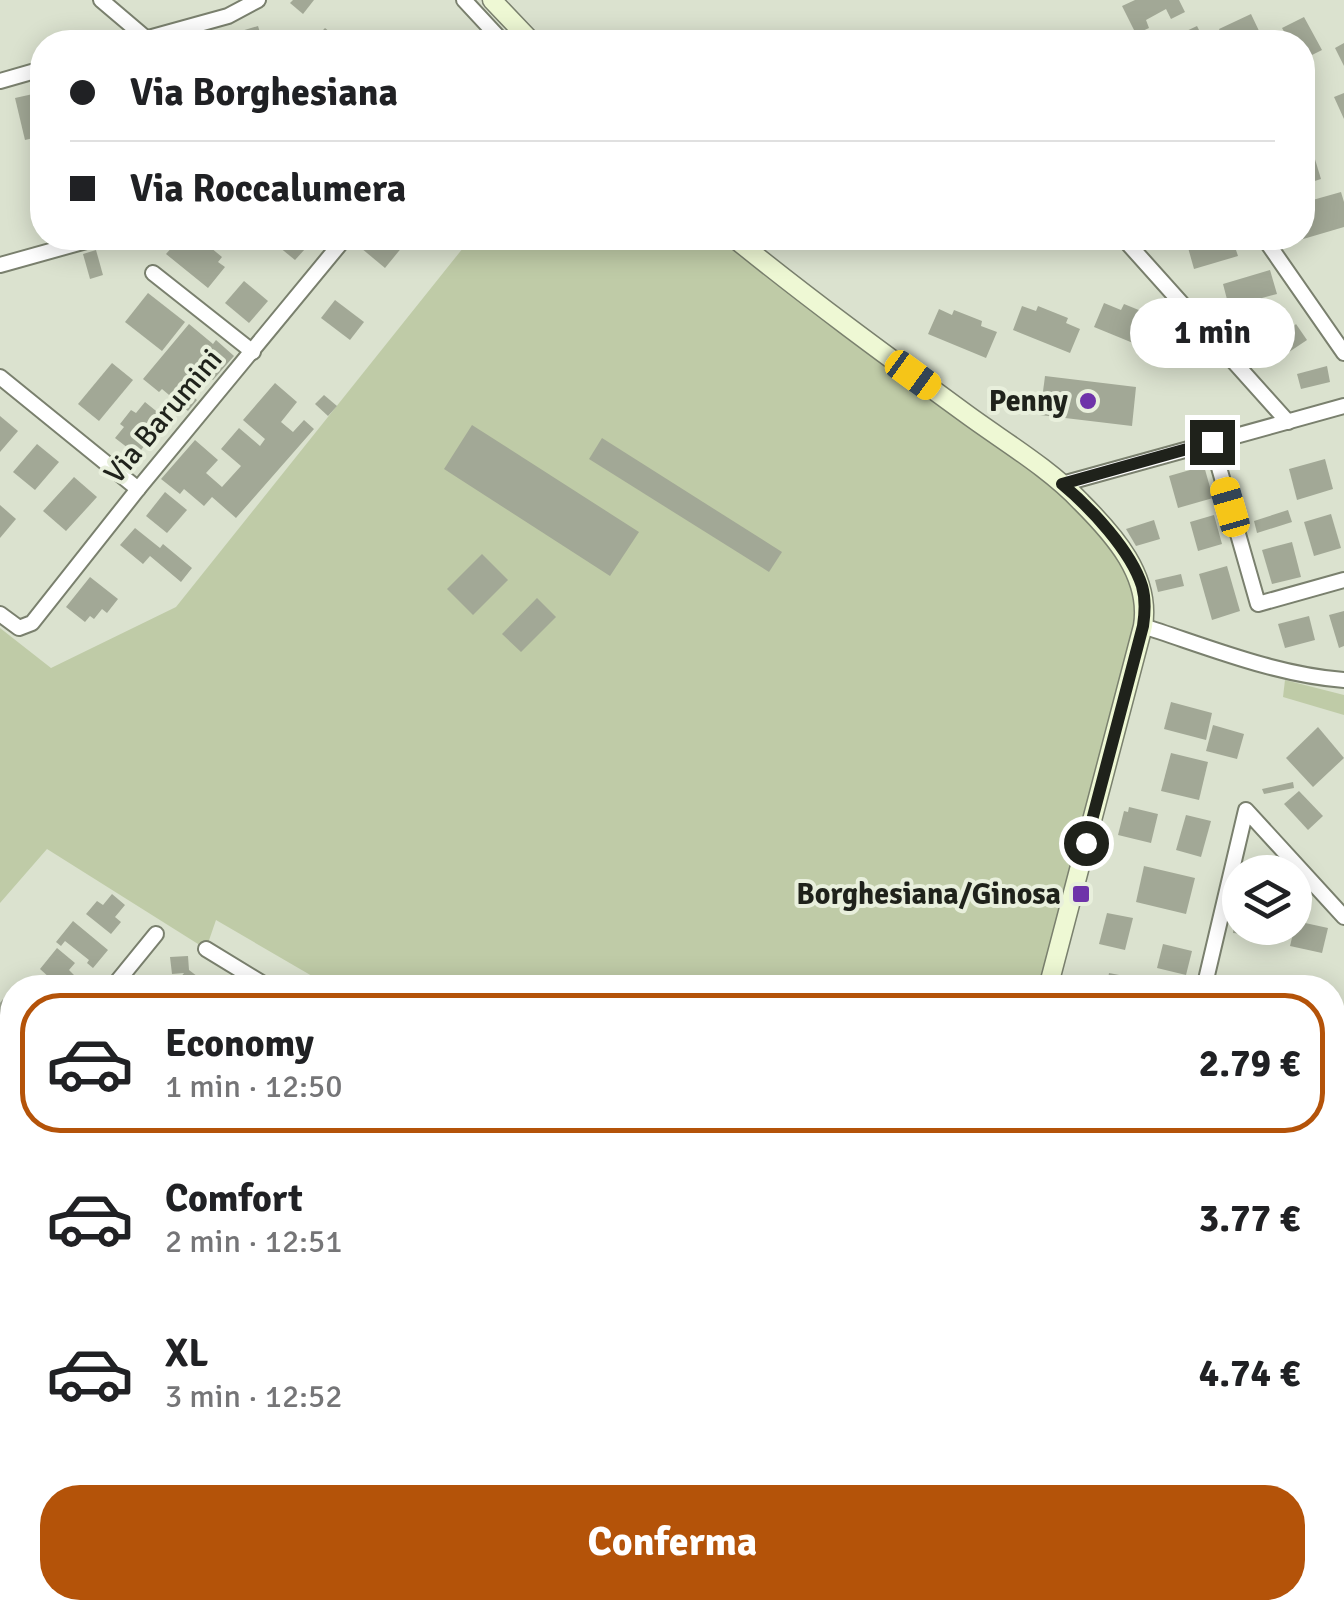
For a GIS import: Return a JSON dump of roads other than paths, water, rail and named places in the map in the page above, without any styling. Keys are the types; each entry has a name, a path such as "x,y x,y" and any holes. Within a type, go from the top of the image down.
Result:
{"street":[{"path":"101,0 130,30"},
{"path":"179,30 228,16 258,0"},
{"path":"464,0 492,30"},
{"path":"492,0 520,30"},
{"path":"514,30 517,27"},
{"path":"0,81 30,72"},
{"path":"0,265 54,250"},
{"name":"Via Barumini","path":"0,614 15,626 24,628 32,623 335,250"},
{"path":"749,250 1062,484 1096,518 1131,564 1142,586 1143,626 1051,975"},
{"path":"1135,250 1288,422"},
{"path":"1272,250 1344,353"},
{"path":"154,273 253,352"},
{"path":"0,377 138,488"},
{"path":"1062,484 1344,406"},
{"path":"1212,442 1258,604 1344,580"},
{"path":"1143,626 1267,665 1344,680"},
{"path":"1207,975 1246,810 1344,917"},
{"path":"123,975 156,934"},
{"path":"206,949 249,975"}],"place":[{"name":"Penny","path":"1088,401"},
{"name":"Borghesiana/Ginosa","path":"1081,894"}]}
